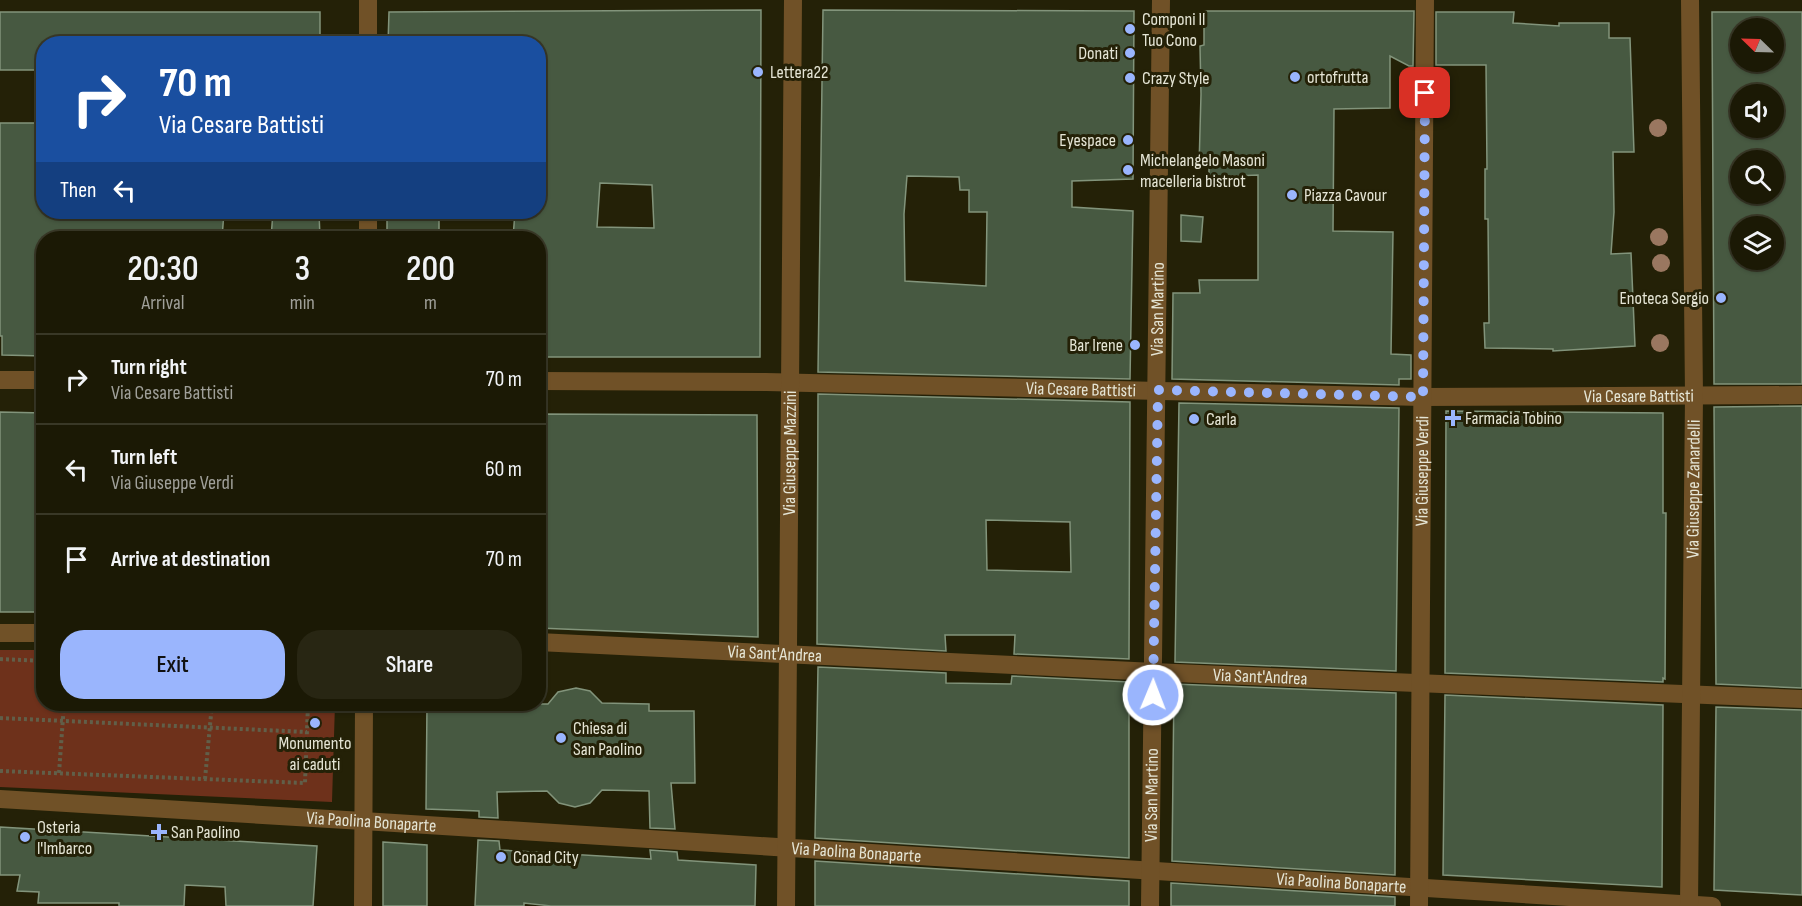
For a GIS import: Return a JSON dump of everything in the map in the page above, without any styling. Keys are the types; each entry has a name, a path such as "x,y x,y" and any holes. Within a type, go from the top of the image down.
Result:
{"street":[{"path":"368,0 368,36"},
{"name":"Via Giuseppe Mazzini","path":"786,906 793,0"},
{"name":"Via San Martino","path":"1150,906 1161,0"},
{"name":"Via Giuseppe Verdi","path":"1419,897 1425,0"},
{"name":"Via Giuseppe Zanardelli","path":"1689,905 1694,396 1690,0"},
{"path":"0,380 36,380"},
{"name":"Via Cesare Battisti","path":"546,381 791,382 1423,397 1802,395"},
{"path":"0,633 36,633"},
{"name":"Via Sant'Andrea","path":"546,642 1154,672 1802,699"},
{"path":"363,711 363,906"},
{"name":"Via Paolina Bonaparte","path":"0,800 1151,871 1419,897 1712,906"}],"path":[{"path":"0,659 36,661"},
{"path":"59,773 64,711"},
{"path":"205,779 211,711"},
{"path":"0,771 305,783 308,711"},
{"path":"0,718 307,732"}],"shaded area":[{"path":"0,650 36,650 36,711 335,711 332,802 0,787"}],"building":[{"path":"761,10 760,357 546,357 546,231 514,231 514,219 546,219 546,36 388,36 389,12","holes":["600,183 652,185 654,228 597,227"]},
{"path":"823,10 1134,11 1133,179 1072,181 1072,207 1133,211 1130,379 818,372","holes":["907,176 959,177 960,190 969,190 969,212 987,212 986,286 905,281 904,214"]},
{"path":"1204,11 1414,11 1413,66 1390,56 1390,108 1334,109 1333,231 1393,232 1391,354 1411,355 1411,379 1399,379 1399,385 1172,379 1173,293 1200,293 1199,280 1258,280 1258,175 1209,177 1209,167 1199,167 1200,46 1204,45"},
{"path":"0,12 320,12 320,36 36,36 36,70 0,70"},
{"path":"1436,12 1514,12 1513,23 1559,26 1559,23 1609,23 1609,38 1630,38 1634,152 1613,152 1614,212 1611,254 1631,253 1635,346 1553,351 1553,349 1485,348 1484,323 1489,323 1488,219 1485,219 1486,65 1436,65"},
{"path":"1712,12 1802,12 1802,384 1714,384"},
{"path":"0,123 36,123 36,219 223,219 223,231 36,231 36,356 2,355 2,336 0,336"},
{"path":"1181,215 1203,217 1201,242 1181,241"},
{"path":"272,219 319,219 320,231 272,231"},
{"path":"387,219 439,219 439,231 387,231"},
{"path":"818,394 1130,402 1129,659 1014,654 1015,635 945,635 946,651 817,644","holes":["986,520 1070,522 1071,572 987,570"]},
{"path":"1179,403 1399,408 1396,671 1175,662"},
{"path":"1802,406 1802,688 1716,684 1714,407"},
{"path":"1446,411 1663,413 1663,513 1666,513 1665,679 1663,678 1663,682 1445,673"},
{"path":"0,412 36,413 36,612 0,612"},
{"path":"546,414 757,415 758,637 546,628"},
{"path":"818,667 946,673 946,683 1011,684 1012,676 1129,682 1129,858 815,838"},
{"path":"1174,684 1396,693 1395,875 1172,861"},
{"name":"Chiesa di San Paolino","path":"576,688 590,691 602,703 649,704 649,711 694,711 695,783 671,783 675,829 650,828 649,791 602,790 590,803 575,807 559,803 547,791 497,792 498,818 479,817 479,811 426,809 427,711 546,711 546,704 558,692"},
{"path":"1445,695 1663,705 1662,887 1443,875"},
{"path":"1716,707 1802,710 1802,895 1714,890"},
{"path":"0,827 317,846 313,906 226,906 225,887 185,885 184,906 38,903 39,892 17,891 20,875 0,875"},
{"path":"478,840 499,841 500,850 651,859 650,850 677,852 678,860 756,865 755,906 551,906 524,903 524,906 475,906"},
{"path":"383,842 427,845 427,906 383,906"},
{"path":"815,861 1129,881 1129,906 815,906"},
{"path":"1171,883 1395,897 1395,906 1171,906"}],"place":[{"name":"Componi Il Tuo Cono","path":"1130,29"},
{"name":"Donati","path":"1130,53"},
{"name":"Lettera22","path":"758,72"},
{"name":"ortofrutta","path":"1295,77"},
{"name":"Crazy Style","path":"1130,78"},
{"name":"Eyespace","path":"1128,140"},
{"name":"Michelangelo Masoni macelleria bistrot","path":"1128,170"},
{"name":"Piazza Cavour","path":"1292,195"},
{"name":"Enoteca Sergio","path":"1721,298"},
{"name":"Bar Irene","path":"1135,345"},
{"name":"Farmacia Tobino","path":"1453,418"},
{"name":"Carla","path":"1194,419"},
{"name":"Monumento ai caduti","path":"315,723"},
{"name":"Chiesa di San Paolino","path":"561,738"},
{"name":"San Paolino","path":"159,832"},
{"name":"Osteria l'Imbarco","path":"25,837"},
{"name":"Conad City","path":"501,857"}],"route":[{"path":"1153,695 1158,390 1423,397 1425,93"}]}
